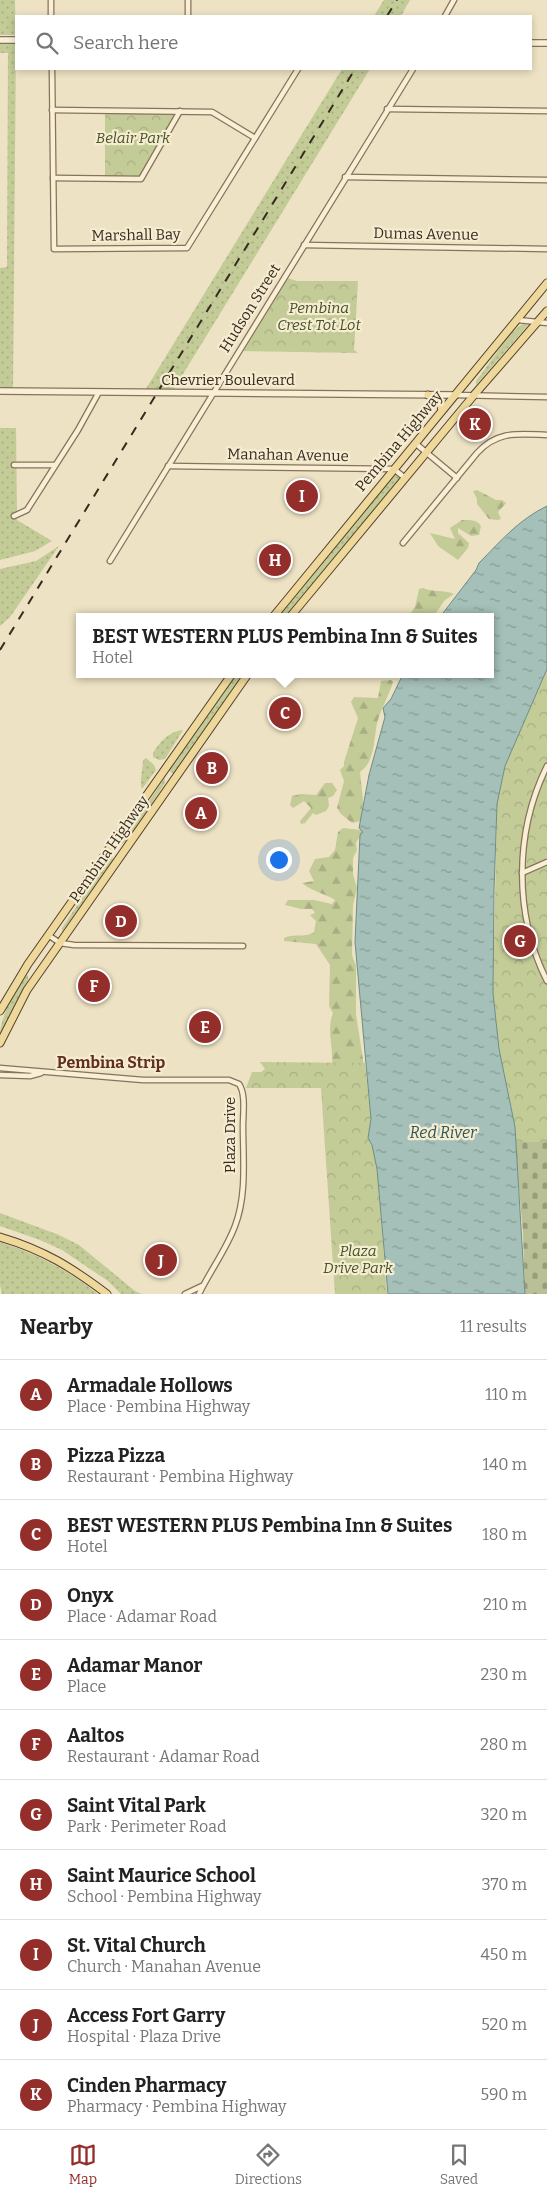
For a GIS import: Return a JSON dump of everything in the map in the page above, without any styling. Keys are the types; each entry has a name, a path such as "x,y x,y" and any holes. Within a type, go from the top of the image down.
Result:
{"main road":[{"name":"Pembina Highway","path":"277,613 547,283"},
{"name":"Pembina Highway","path":"293,613 426,452 547,311"},
{"path":"428,394 439,400 442,410"},
{"path":"342,532 353,540"},
{"name":"Pembina Highway","path":"0,1011 12,988 48,935 229,678"},
{"name":"Pembina Highway","path":"0,1043 27,990 245,678"},
{"path":"0,1236 58,1260 107,1294"}],"street":[{"path":"51,0 52,15"},
{"path":"188,0 188,15"},
{"path":"445,15 454,0"},
{"path":"0,40 15,40"},
{"path":"532,43 547,43"},
{"name":"Marshall Bay","path":"52,70 54,248 187,248 297,70"},
{"name":"Hudson Street","path":"110,561 412,70"},
{"path":"387,109 547,111"},
{"path":"52,110 212,112 255,138"},
{"path":"53,178 141,179 180,111"},
{"path":"345,177 547,180"},
{"name":"Dumas Avenue","path":"304,245 547,249"},
{"path":"518,320 547,323"},
{"name":"Chevrier Boulevard","path":"0,391 456,394"},
{"path":"14,516 27,510 99,392"},
{"path":"456,394 547,396"},
{"path":"403,542 483,446 495,438 511,435 547,435"},
{"path":"415,443 457,478"},
{"path":"14,465 55,465"},
{"name":"Manahan Avenue","path":"168,466 394,469"},
{"path":"394,469 405,478"},
{"path":"547,766 532,803 524,844 522,873 528,931 547,981"},
{"path":"522,873 547,862"},
{"path":"48,935 60,943 93,946 244,946"},
{"name":"Plaza Drive","path":"0,1068 30,1069 43,1073 143,1080 230,1080 239,1084 242,1092 242,1197 233,1232 199,1294"},
{"name":"Plaza Drive","path":"0,1075 30,1076 43,1073"},
{"path":"186,1294 203,1285"}],"green space":[{"path":"0,0 15,0 15,35 0,35"},
{"path":"384,0 410,0 402,15 375,15"},
{"path":"0,40 15,40 13,391 0,391 0,268 7,267 8,53 0,53"},
{"path":"341,70 369,70 172,392 144,392"},
{"name":"Belair Park","path":"105,111 180,111 141,179 105,179"},
{"name":"Pembina Crest Tot Lot","path":"284,277 297,281 358,281 354,350 358,353 238,351"},
{"path":"523,324 528,325 476,385 476,381 512,333"},
{"path":"0,428 16,428 17,520 52,541 35,551 0,560"},
{"path":"393,469 405,478 293,613 276,613"},
{"path":"477,490 506,503 498,512 501,519 489,519 477,504 473,491"},
{"path":"462,520 475,521 481,526 479,535 471,536 458,528 458,533 469,543 468,548 458,560 438,546 430,533 455,539 450,528"},
{"path":"59,546 10,617 0,626 0,569 36,561"},
{"path":"423,588 454,594 445,600 436,613 411,613 415,607 419,589"},
{"path":"547,669 547,1142 515,1142 515,1127 499,1049 493,993 497,804 505,766"},
{"path":"229,678 245,678 177,776 165,768"},
{"path":"391,680 393,682 392,686 378,721 370,760 360,772 363,800 361,821 352,823 337,808 344,781 340,770 344,766 358,718 351,702 354,697 378,698 381,681"},
{"path":"183,730 165,759 159,760 153,757 155,749 165,738 174,732"},
{"path":"146,758 154,765 156,770 142,789 143,760"},
{"path":"165,778 165,783 132,834 122,844 123,838"},
{"path":"325,783 332,783 337,790 333,796 328,798 329,806 326,811 316,815 313,813 305,823 301,824 300,821 311,808 304,801 293,808 290,805 292,796 301,794 316,795"},
{"path":"343,828 361,830 362,833 356,843 357,850 353,858 353,874 357,888 353,905 352,955 356,966 356,1014 364,1066 332,1067 330,1027 333,1013 329,1006 330,965 316,944 284,941 284,938 308,935 314,932 316,921 310,915 315,913 312,909 301,909 285,905 288,900 314,900 332,904 335,900 302,883 314,881 309,871 315,859 329,857 335,850 338,832"},
{"path":"112,856 113,860 110,865 62,932 62,928"},
{"path":"28,975 28,980 0,1034 3,1020 14,992 23,978"},
{"name":"Plaza Drive Park","path":"260,1062 365,1063 371,1119 368,1138 372,1145 377,1169 387,1294 335,1294 321,1088 246,1088 252,1072 261,1072 265,1069"},
{"path":"515,1142 547,1142 547,1294 525,1294 523,1233"},
{"path":"0,1213 59,1235 79,1245 135,1291 142,1294 121,1294 108,1281 62,1250 0,1226"},
{"path":"0,1242 52,1264 75,1277 98,1294 2,1294 0,1285"}],"water":[{"name":"Red River","path":"547,506 547,669 505,766 497,804 494,890 493,993 499,1049 515,1127 525,1294 388,1294 377,1169 372,1145 368,1138 371,1119 355,942 360,835 363,832 359,828 369,775 385,717 383,708 391,699 401,678 494,678 494,613 443,613 476,570 479,563 519,524"}],"railway":[{"path":"388,15 397,0"},
{"path":"0,650 354,70"}],"place":[{"name":"Cinden Pharmacy","path":"475,424"},
{"name":"St. Vital Church","path":"302,496"},
{"name":"Saint Maurice School","path":"275,560"},
{"name":"BEST WESTERN PLUS Pembina Inn & Suites","path":"285,713"},
{"name":"Pizza Pizza","path":"212,768"},
{"name":"Armadale Hollows","path":"201,813"},
{"name":"Onyx","path":"121,921"},
{"name":"Saint Vital Park","path":"520,941"},
{"name":"Aaltos","path":"94,986"},
{"name":"Adamar Manor","path":"205,1027"},
{"name":"Access Fort Garry","path":"161,1260"}],"district":[{"name":"Pembina Strip","path":"111,1062"}]}
